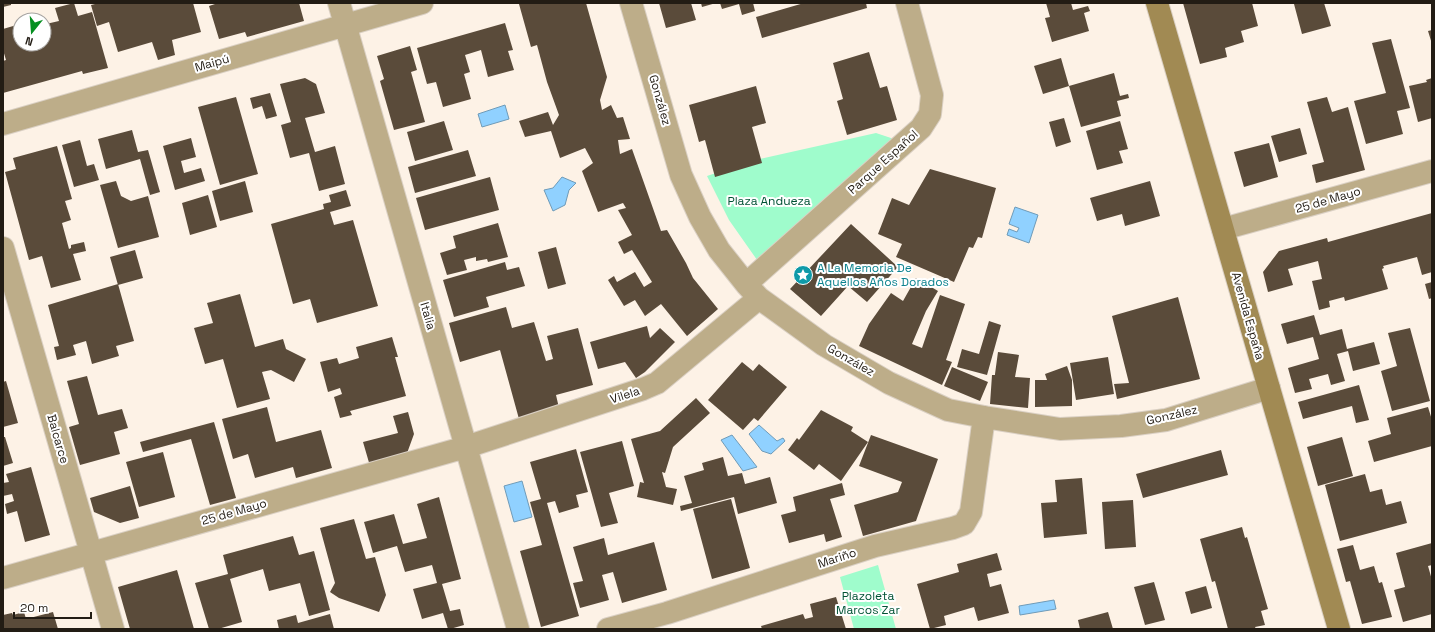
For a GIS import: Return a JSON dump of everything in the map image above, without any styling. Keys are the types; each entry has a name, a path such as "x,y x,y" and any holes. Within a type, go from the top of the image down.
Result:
{"main road":[{"name":"Avenida España","path":"1157,3 1339,629"}],"street":[{"name":"Italia","path":"339,3 518,629"},
{"name":"Maipú","path":"3,124 422,3"},
{"name":"González","path":"632,3 681,175 700,217 719,250 753,291 824,345 889,382 948,410 1060,429 1121,426 1166,420 1269,388"},
{"name":"Parque Español","path":"753,291 921,128 930,114 932,95 907,3"},
{"name":"25 de Mayo","path":"1223,230 1432,171"},
{"name":"Balcarce","path":"3,248 113,629"},
{"name":"Vilela","path":"466,447 643,389 657,383 753,291"},
{"name":"Mariño","path":"608,629 667,613 875,546 953,528 964,524 971,512 984,417"},
{"name":"25 de Mayo","path":"3,578 466,447"}],"green space":[{"name":"Plaza Andueza","path":"876,133 894,139 762,267 729,220 707,176 751,161"},
{"name":"Plazoleta Marcos Zar","path":"878,565 896,629 854,629 840,577"}],"water":[{"path":"505,105 509,119 482,127 478,114"},
{"path":"562,177 576,183 569,190 565,205 553,211 544,190 553,188"},
{"path":"1015,207 1038,215 1029,243 1007,235 1009,229 1017,232 1019,228 1009,224"},
{"path":"759,425 777,441 783,438 785,441 771,454 762,451 749,434"},
{"path":"732,435 757,467 743,471 721,440"},
{"path":"522,481 532,517 514,522 504,486"},
{"path":"1054,600 1056,609 1020,615 1019,606"}],"building":[{"path":"3,3 11,3 11,5 3,7"},
{"path":"74,3 78,16 92,12 108,68 83,74 82,71 3,93 3,61 6,60 3,50 3,29 12,26 12,52 52,52 52,23 59,21 55,8"},
{"path":"99,3 193,3 201,32 172,40 175,55 158,60 152,42 118,52 109,22 97,26 91,5"},
{"path":"218,3 299,3 304,21 247,37 245,32 219,39 209,6"},
{"path":"586,3 607,77 600,100 602,110 611,105 617,118 623,117 630,139 618,140 620,154 632,149 661,231 667,230 693,278 718,309 687,336 661,304 645,316 635,300 624,306 608,280 614,276 617,282 635,272 644,287 652,282 632,250 624,254 618,242 632,235 618,210 626,208 623,203 598,212 582,171 593,163 585,148 560,158 551,131 525,137 519,121 548,112 553,125 559,115 547,82 537,45 531,47 519,4"},
{"path":"659,3 691,3 696,20 666,28"},
{"path":"701,3 716,3 702,7"},
{"path":"720,3 753,3 755,11 742,15 739,4 722,9"},
{"path":"804,3 866,3 867,8 762,38 756,17"},
{"path":"1046,3 1071,3 1073,10 1088,6 1090,11 1084,13 1089,31 1052,42 1045,18 1050,17"},
{"path":"1183,3 1252,3 1258,26 1241,31 1244,42 1225,48 1227,57 1200,64"},
{"path":"1324,3 1331,26 1302,34 1294,4"},
{"path":"505,23 513,50 508,51 514,70 488,77 481,50 465,55 470,72 464,74 471,99 443,107 436,82 427,84 417,48"},
{"path":"1432,30 1432,44 1428,31"},
{"path":"1391,39 1410,108 1397,111 1403,134 1366,144 1354,101 1386,93 1372,43"},
{"path":"410,46 417,70 411,72 425,122 394,130 380,81 384,79 377,56"},
{"path":"869,52 880,88 887,86 897,120 847,135 837,101 843,99 833,63"},
{"path":"1061,58 1069,86 1043,94 1034,66"},
{"path":"1114,73 1120,96 1128,94 1129,98 1117,101 1121,116 1081,127 1069,86"},
{"path":"305,78 316,84 325,113 305,118 315,152 335,146 345,184 319,191 309,153 290,158 281,125 291,122 280,84"},
{"path":"1432,78 1432,118 1418,122 1409,86 1427,82 1426,80"},
{"path":"756,86 766,123 752,127 762,163 715,177 705,140 699,142 689,105"},
{"path":"270,93 277,116 266,119 262,106 253,109 250,98"},
{"path":"236,97 258,174 220,185 198,107"},
{"path":"1327,97 1332,112 1348,107 1365,170 1316,183 1312,165 1324,162 1307,102"},
{"path":"1064,118 1071,142 1056,147 1049,122"},
{"path":"444,121 453,150 415,161 407,132"},
{"path":"1120,121 1128,149 1119,151 1123,163 1097,170 1086,131"},
{"path":"1300,128 1307,154 1279,162 1271,136"},
{"path":"132,130 138,152 148,150 160,192 150,195 140,159 106,169 98,139"},
{"path":"191,138 196,157 181,161 184,173 201,168 205,181 175,190 163,146"},
{"path":"80,140 87,166 94,164 99,180 74,187 62,145"},
{"path":"1269,143 1278,177 1244,187 1234,152"},
{"path":"57,146 72,199 65,201 71,220 62,223 69,249 71,248 71,245 84,242 86,251 73,254 81,280 51,288 42,256 29,260 5,172 16,169 13,158"},
{"path":"468,150 476,176 415,193 408,167"},
{"path":"930,169 996,188 982,238 978,237 973,248 969,247 954,282 896,257 902,244 878,234 892,198 909,205"},
{"path":"490,177 499,210 425,230 416,198"},
{"path":"116,181 121,196 131,201 148,196 159,237 118,248 100,185"},
{"path":"245,181 253,212 220,221 212,191"},
{"path":"1150,181 1160,216 1125,226 1122,214 1097,221 1090,198"},
{"path":"346,190 351,206 330,212 334,225 353,220 378,306 317,323 310,299 293,304 271,224 324,209 323,204 331,202 329,195"},
{"path":"208,195 217,227 190,235 182,203"},
{"path":"1432,213 1432,272 1422,275 1417,257 1383,266 1384,268 1382,269 1388,289 1345,301 1344,297 1329,301 1330,307 1319,310 1312,281 1322,279 1318,261 1288,269 1293,285 1268,292 1263,272 1279,251 1327,238 1328,242"},
{"path":"498,223 508,257 488,262 487,259 476,261 476,257 464,260 467,270 447,275 440,253 456,248 453,236"},
{"path":"851,224 898,267 867,302 848,286 821,316 790,289"},
{"path":"556,247 566,284 548,289 538,252"},
{"path":"135,250 143,278 118,285 110,257"},
{"path":"505,262 507,270 519,267 525,286 486,297 489,307 454,317 443,280"},
{"path":"916,278 938,291 926,311 912,344 922,348 940,295 965,304 946,360 952,362 942,385 859,346 869,324 891,293 903,301"},
{"path":"1432,282 1432,298 1429,299 1425,284"},
{"path":"118,284 134,341 116,346 119,356 92,364 86,341 73,345 76,355 57,360 54,347 59,346 48,305"},
{"path":"240,294 255,347 283,339 286,349 306,359 294,382 271,370 262,372 270,399 237,408 223,359 205,364 194,328 213,323 207,303"},
{"path":"1178,297 1200,379 1117,399 1114,384 1129,383 1112,316"},
{"path":"506,307 512,328 534,322 546,361 553,359 547,336 578,328 593,385 556,395 559,408 519,419 500,350 460,362 449,323"},
{"path":"1314,315 1320,335 1342,329 1347,349 1374,342 1380,364 1353,371 1348,351 1337,354 1345,381 1331,385 1328,374 1309,379 1312,389 1295,393 1288,368 1319,359 1313,337 1287,344 1281,324"},
{"path":"989,321 1001,325 987,375 957,367 962,349 979,354"},
{"path":"647,326 650,338 660,328 675,342 645,372 636,378 625,362 598,369 590,342"},
{"path":"1410,328 1430,401 1392,411 1381,371 1397,366 1388,333"},
{"path":"392,337 398,357 395,357 406,396 350,411 352,415 340,418 334,397 342,394 340,388 328,392 320,362 337,358 339,364 359,358 356,347"},
{"path":"998,352 1019,355 1015,377 1030,378 1028,408 990,404 992,375 995,375"},
{"path":"1108,357 1114,394 1076,400 1070,363"},
{"path":"742,362 753,371 759,364 787,387 758,421 754,418 743,430 708,400"},
{"path":"1067,366 1072,380 1072,406 1035,407 1035,380 1047,380 1045,374"},
{"path":"952,367 988,382 980,401 944,386"},
{"path":"87,376 98,415 122,409 128,428 114,432 120,454 80,465 69,427 79,424 67,381"},
{"path":"6,381 18,423 3,427 3,382"},
{"path":"1359,385 1369,420 1356,423 1352,406 1303,419 1298,402"},
{"path":"696,398 710,413 673,447 665,473 662,472 666,487 677,489 673,505 637,497 640,482 644,483 631,439 660,431"},
{"path":"267,407 276,442 321,430 332,468 296,478 293,467 255,478 248,454 233,459 222,419"},
{"path":"1428,407 1432,420 1432,446 1374,462 1368,441 1391,434 1387,418"},
{"path":"821,410 853,427 851,431 868,442 841,481 819,464 814,470 788,450 797,438 799,440"},
{"path":"408,412 414,434 406,456 370,466 363,442 398,433 393,416"},
{"path":"214,422 236,498 210,505 191,439 143,452 140,442"},
{"path":"871,435 938,459 916,521 863,536 854,505 898,492 902,482 859,466"},
{"path":"3,437 5,437 13,463 3,466"},
{"path":"1342,437 1353,476 1318,486 1307,447"},
{"path":"622,441 634,486 609,493 618,523 601,527 580,452"},
{"path":"576,449 588,492 576,495 579,507 559,513 555,501 547,503 579,616 541,627 520,551 542,545 530,502 541,499 530,462"},
{"path":"1221,450 1228,475 1143,498 1136,474"},
{"path":"163,452 175,497 139,507 126,462"},
{"path":"723,457 728,476 742,473 745,484 770,477 777,503 738,514 734,497 681,511 680,506 692,503 684,476 704,470 702,463"},
{"path":"31,467 50,535 25,542 17,511 7,514 5,504 14,501 12,494 3,496 3,483 9,482 6,474"},
{"path":"1365,474 1370,492 1382,489 1386,505 1401,501 1407,523 1340,541 1325,485"},
{"path":"1082,478 1087,534 1044,538 1041,503 1057,502 1055,480"},
{"path":"842,483 845,495 830,499 842,537 826,542 824,534 789,543 781,515 796,511 793,497"},
{"path":"130,486 139,518 120,523 94,512 90,498"},
{"path":"439,497 461,579 442,584 450,611 460,609 464,625 450,629 448,629 443,613 422,619 413,589 437,583 432,565 405,572 397,546 373,553 364,522 394,514 403,544 427,538 417,504"},
{"path":"731,499 750,568 712,579 693,509"},
{"path":"1133,500 1136,547 1105,549 1102,502"},
{"path":"354,519 366,559 375,557 386,595 379,612 339,598 330,592 335,583 320,528"},
{"path":"1242,527 1245,538 1247,537 1268,609 1261,611 1265,625 1255,627 1256,629 1228,629 1215,581 1212,582 1200,539"},
{"path":"293,536 299,555 314,551 330,610 309,616 300,583 269,591 263,569 230,579 242,622 218,629 209,629 195,583 228,574 223,555"},
{"path":"604,538 608,555 654,542 667,590 622,603 613,572 602,575 609,600 580,608 573,583 583,581 573,547"},
{"path":"1432,543 1432,565 1428,566 1432,580 1432,614 1403,622 1394,590 1405,587 1396,553"},
{"path":"1353,545 1360,570 1374,566 1379,583 1382,582 1392,617 1362,624 1350,581 1346,582 1337,549"},
{"path":"997,553 1002,570 987,574 990,587 1001,584 1009,613 978,621 974,607 944,616 946,625 930,629 917,584 959,572 957,564"},
{"path":"177,570 194,629 130,629 118,587"},
{"path":"1154,582 1165,620 1145,625 1134,587"},
{"path":"1206,586 1212,608 1191,614 1185,592"},
{"path":"836,597 846,629 762,629 761,626 803,614 805,619 813,617 810,604"},
{"path":"24,612 26,619 53,612 58,629 3,629 3,615 12,613 13,615"},
{"path":"1108,612 1113,629 1080,629 1078,620"},
{"path":"330,614 334,629 279,629 277,620 296,615 298,623"}],"place":[{"name":"A La Memoria De Aquellos Años Dorados","path":"803,275"}]}
